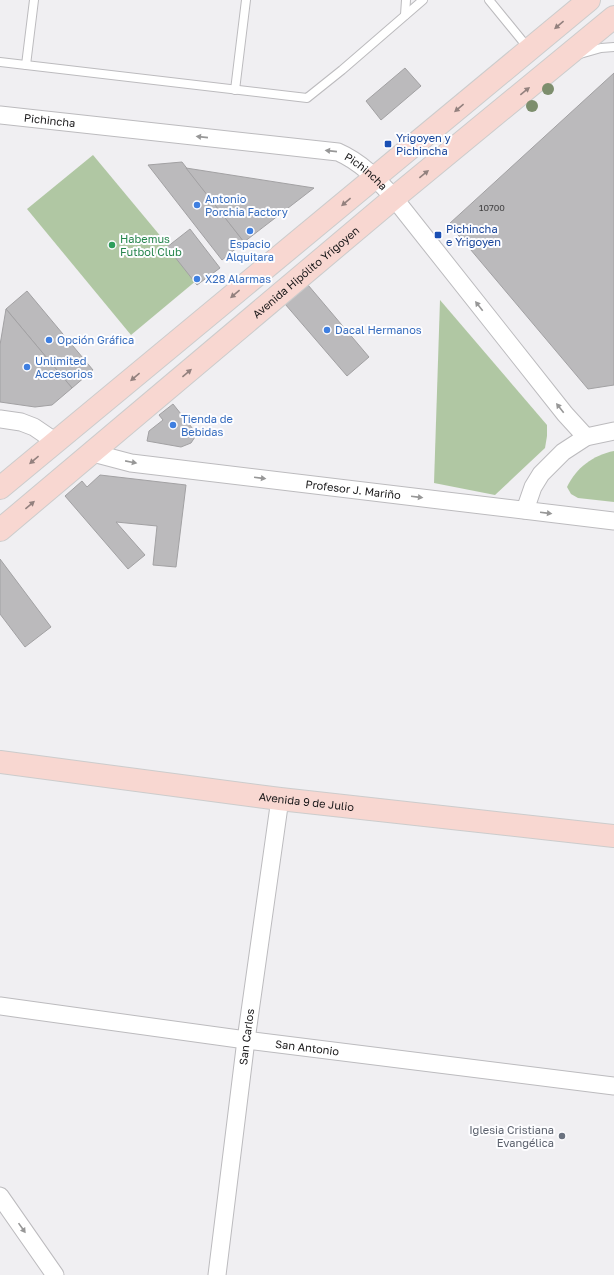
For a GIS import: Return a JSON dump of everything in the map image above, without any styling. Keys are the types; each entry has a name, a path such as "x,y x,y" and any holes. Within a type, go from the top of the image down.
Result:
{"main road":[{"path":"0,488 589,0"},
{"name":"Avenida Hipólito Yrigoyen","path":"0,530 394,198 614,17"},
{"name":"Avenida 9 de Julio","path":"0,762 280,799 614,836"}],"street":[{"name":"Pichincha","path":"0,116 338,152 352,158 376,178 394,198 564,414 586,437"},
{"path":"0,419 21,422 34,427 56,442"},
{"path":"525,510 533,487 541,474 563,452 586,437 614,431"},
{"name":"Profesor J. Mariño","path":"93,453 131,463 614,521"},
{"name":"San Carlos","path":"217,1275 246,1040 280,799"},
{"name":"San Antonio","path":"0,1006 246,1040 614,1086"},
{"path":"0,1196 55,1275"}],"lane":[{"path":"26,65 34,0"},
{"path":"235,90 246,0"},
{"path":"405,15 406,0"},
{"path":"0,62 307,98 423,0"},
{"path":"489,0 529,50"},
{"path":"567,57 601,48 614,47"}],"green space":[{"name":"Habemus Futbol Club","path":"93,155 197,280 131,335 27,209"},
{"path":"440,300 547,425 545,448 495,495 434,483"},
{"path":"614,451 614,502 578,498 571,494 567,487 580,468 592,459"}],"building":[{"path":"405,68 421,86 381,120 366,101"},
{"path":"614,73 614,385 588,389 449,224"},
{"name":"Antonio Porchia Factory","path":"182,162 244,242 222,260 148,165"},
{"path":"186,168 314,188 244,242"},
{"path":"190,229 220,268 197,285 167,247"},
{"name":"Dacal Hermanos","path":"308,285 369,357 347,376 285,304"},
{"name":"Opción Gráfica","path":"27,291 93,370 72,388 6,309"},
{"name":"Unlimited Accesorios","path":"6,309 72,388 52,405 35,407 0,402 0,345"},
{"name":"Tienda de Bebidas","path":"173,404 197,434 191,443 181,447 147,441 149,431 163,420 159,415"},
{"path":"100,475 186,485 176,567 153,565 157,526 116,522 145,555 128,569 65,496 82,481 87,487"},
{"path":"0,559 51,627 25,647 0,614"}],"place":[{"name":"Yrigoyen y Pichincha","path":"388,144"},
{"name":"Antonio Porchia Factory","path":"197,205"},
{"name":"Espacio Alquitara","path":"250,231"},
{"name":"Pichincha e Yrigoyen","path":"438,235"},
{"name":"Habemus Futbol Club","path":"112,245"},
{"name":"X28 Alarmas","path":"197,279"},
{"name":"Dacal Hermanos","path":"327,330"},
{"name":"Opción Gráfica","path":"49,340"},
{"name":"Unlimited Accesorios","path":"27,367"},
{"name":"Tienda de Bebidas","path":"173,425"},
{"name":"Iglesia Cristiana Evangélica","path":"562,1136"}]}
